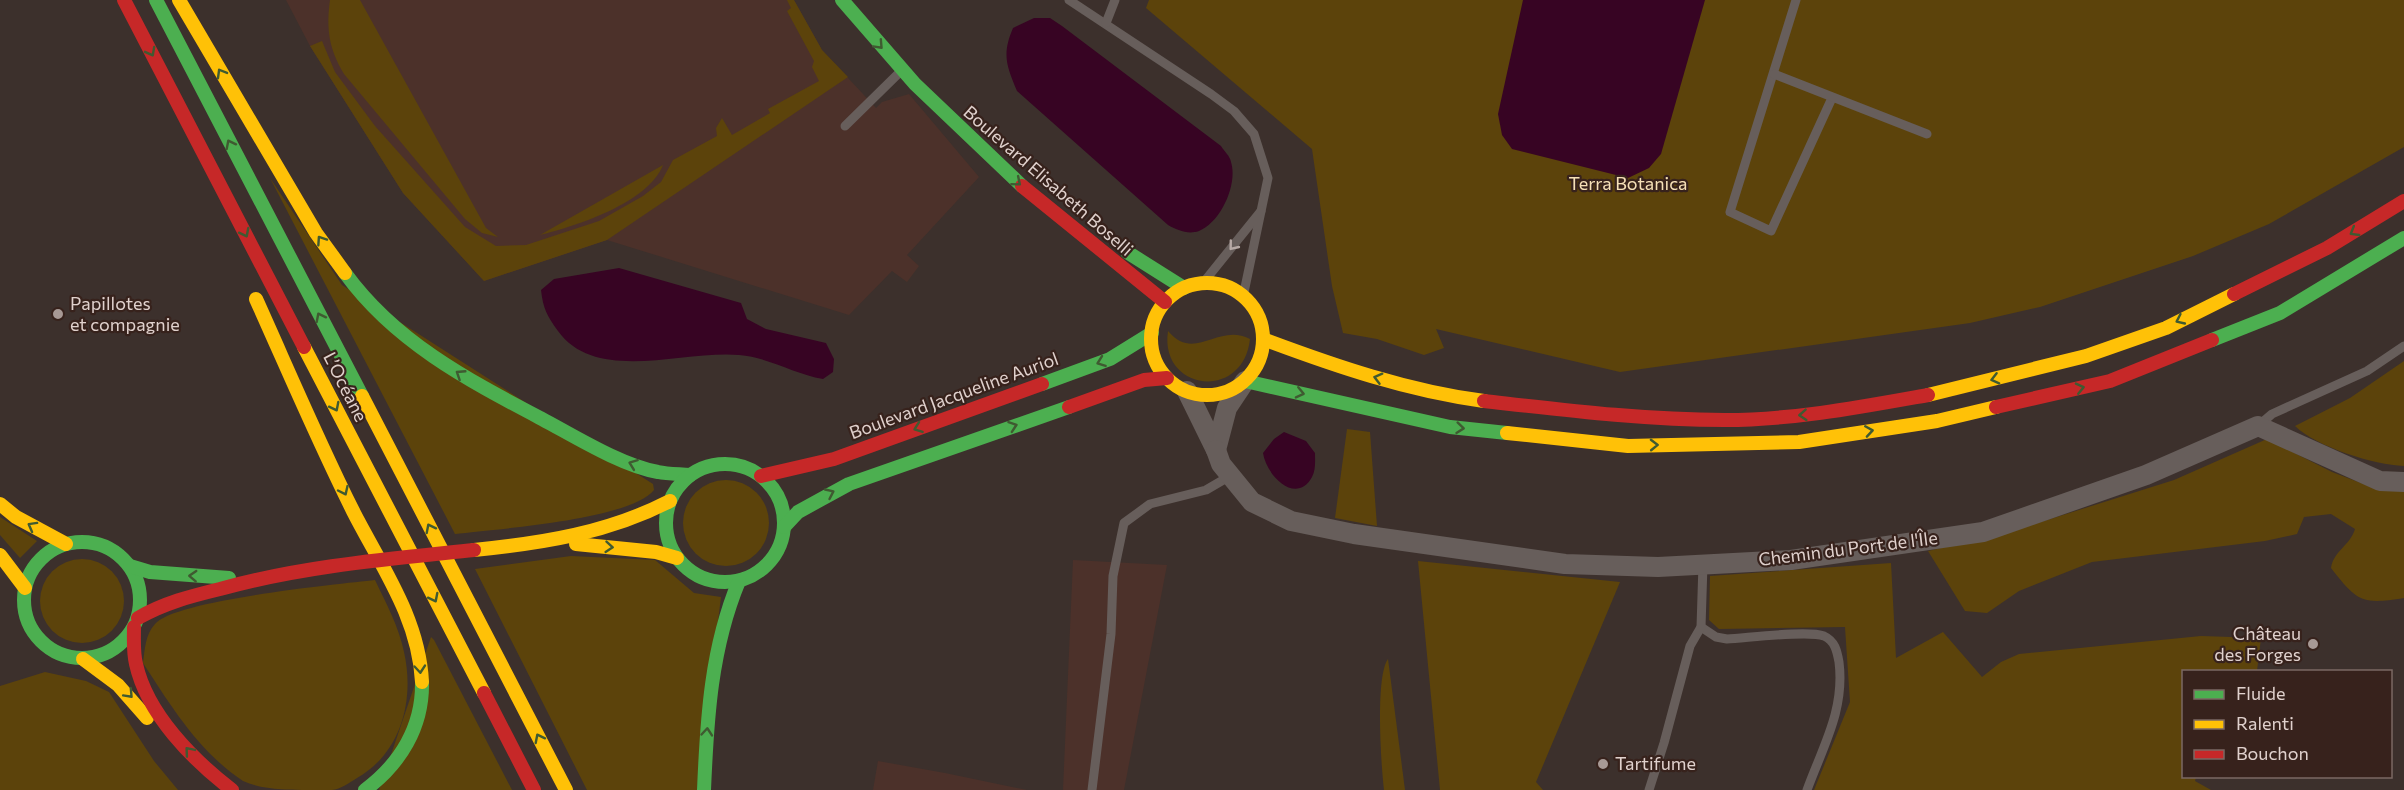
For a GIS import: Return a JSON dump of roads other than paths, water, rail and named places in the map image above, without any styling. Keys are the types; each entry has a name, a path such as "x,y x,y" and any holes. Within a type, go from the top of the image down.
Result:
{"main road":[{"name":"L’Océane","path":"123,0 534,790"},
{"name":"L’Océane","path":"156,0 566,790"},
{"path":"179,0 316,233 361,295 384,318 410,341 466,379 609,454 656,472 690,475"},
{"name":"Boulevard Elisabeth Boselli","path":"842,0 902,70 986,156 1165,302"},
{"path":"218,182 223,220"},
{"path":"1263,339 1354,372 1444,396 1593,414 1726,420 1827,413 1929,395 2086,356 2166,327 2327,248 2404,201"},
{"path":"1245,381 1450,427 1628,446 1799,442 1937,421 2110,381 2280,313 2404,238"},
{"path":"1113,240 1138,261 1184,288"},
{"path":"1203,283 1224,286 1243,297 1259,319 1263,339 1258,362 1245,381 1217,394 1202,395 1187,392 1167,378 1155,360 1152,333 1156,317 1165,302 1184,288 1203,283"},
{"path":"250,285 352,510 410,622 417,646 421,669 418,720 402,756 375,784 365,790"},
{"name":"Boulevard Jacqueline Auriol","path":"761,476 834,459 1110,359 1152,333"},
{"path":"784,527 798,512 849,484 1144,380 1167,378"},
{"path":"722,464 738,465 761,476 781,502 784,527 781,544 768,565 754,575 739,581 722,583 704,579 689,571 677,558 666,529 665,519 670,501 678,487 690,475 705,467 722,464"},
{"path":"83,659 101,656 117,648 136,622 169,603 251,579 325,567 550,542 632,520 670,501"},
{"path":"0,504 16,517 66,544"},
{"path":"168,751 130,694 107,674 83,659 55,652 40,641 26,616 25,588 36,564 50,552 66,544 81,542 105,546 129,566 139,588 134,654 143,684 175,734 193,757 213,777 232,790"},
{"path":"550,542 634,549 677,558"},
{"path":"0,555 25,588"},
{"path":"129,566 150,572 251,579"},
{"path":"704,790 715,662 725,615 739,581"}],"street":[{"path":"1216,450 1227,408 1245,381"},
{"name":"Chemin du Port de l'Île","path":"1187,392 1221,464 1230,476 1252,502 1291,521 1354,534 1565,564 1658,567 1791,560 1983,532 2146,475 2258,426"},
{"path":"2258,426 2380,481 2404,482"}],"lane":[{"path":"1069,0 1211,94 1234,111 1254,134 1268,178 1243,297"},
{"path":"1106,23 1115,0"},
{"path":"1796,0 1730,212 1771,231 1832,98"},
{"path":"845,126 902,70"},
{"path":"1774,74 1927,134"},
{"path":"1203,283 1263,210"},
{"path":"2258,426 2272,414 2367,371 2404,346"},
{"path":"1092,790 1112,634 1113,576 1124,523 1150,504 1206,490 1230,476"},
{"path":"1649,790 1690,646 1701,627 1703,564"},
{"path":"1701,627 1716,637 1727,639 1816,634 1831,640 1836,648 1841,691 1838,708 1807,790"}],"place":[{"name":"Papillotes et compagnie","path":"58,314"},
{"name":"Château des Forges","path":"2313,644"},
{"name":"Tartifume","path":"1603,764"}],"park label":[{"name":"Terra Botanica","path":"1628,184"}]}
